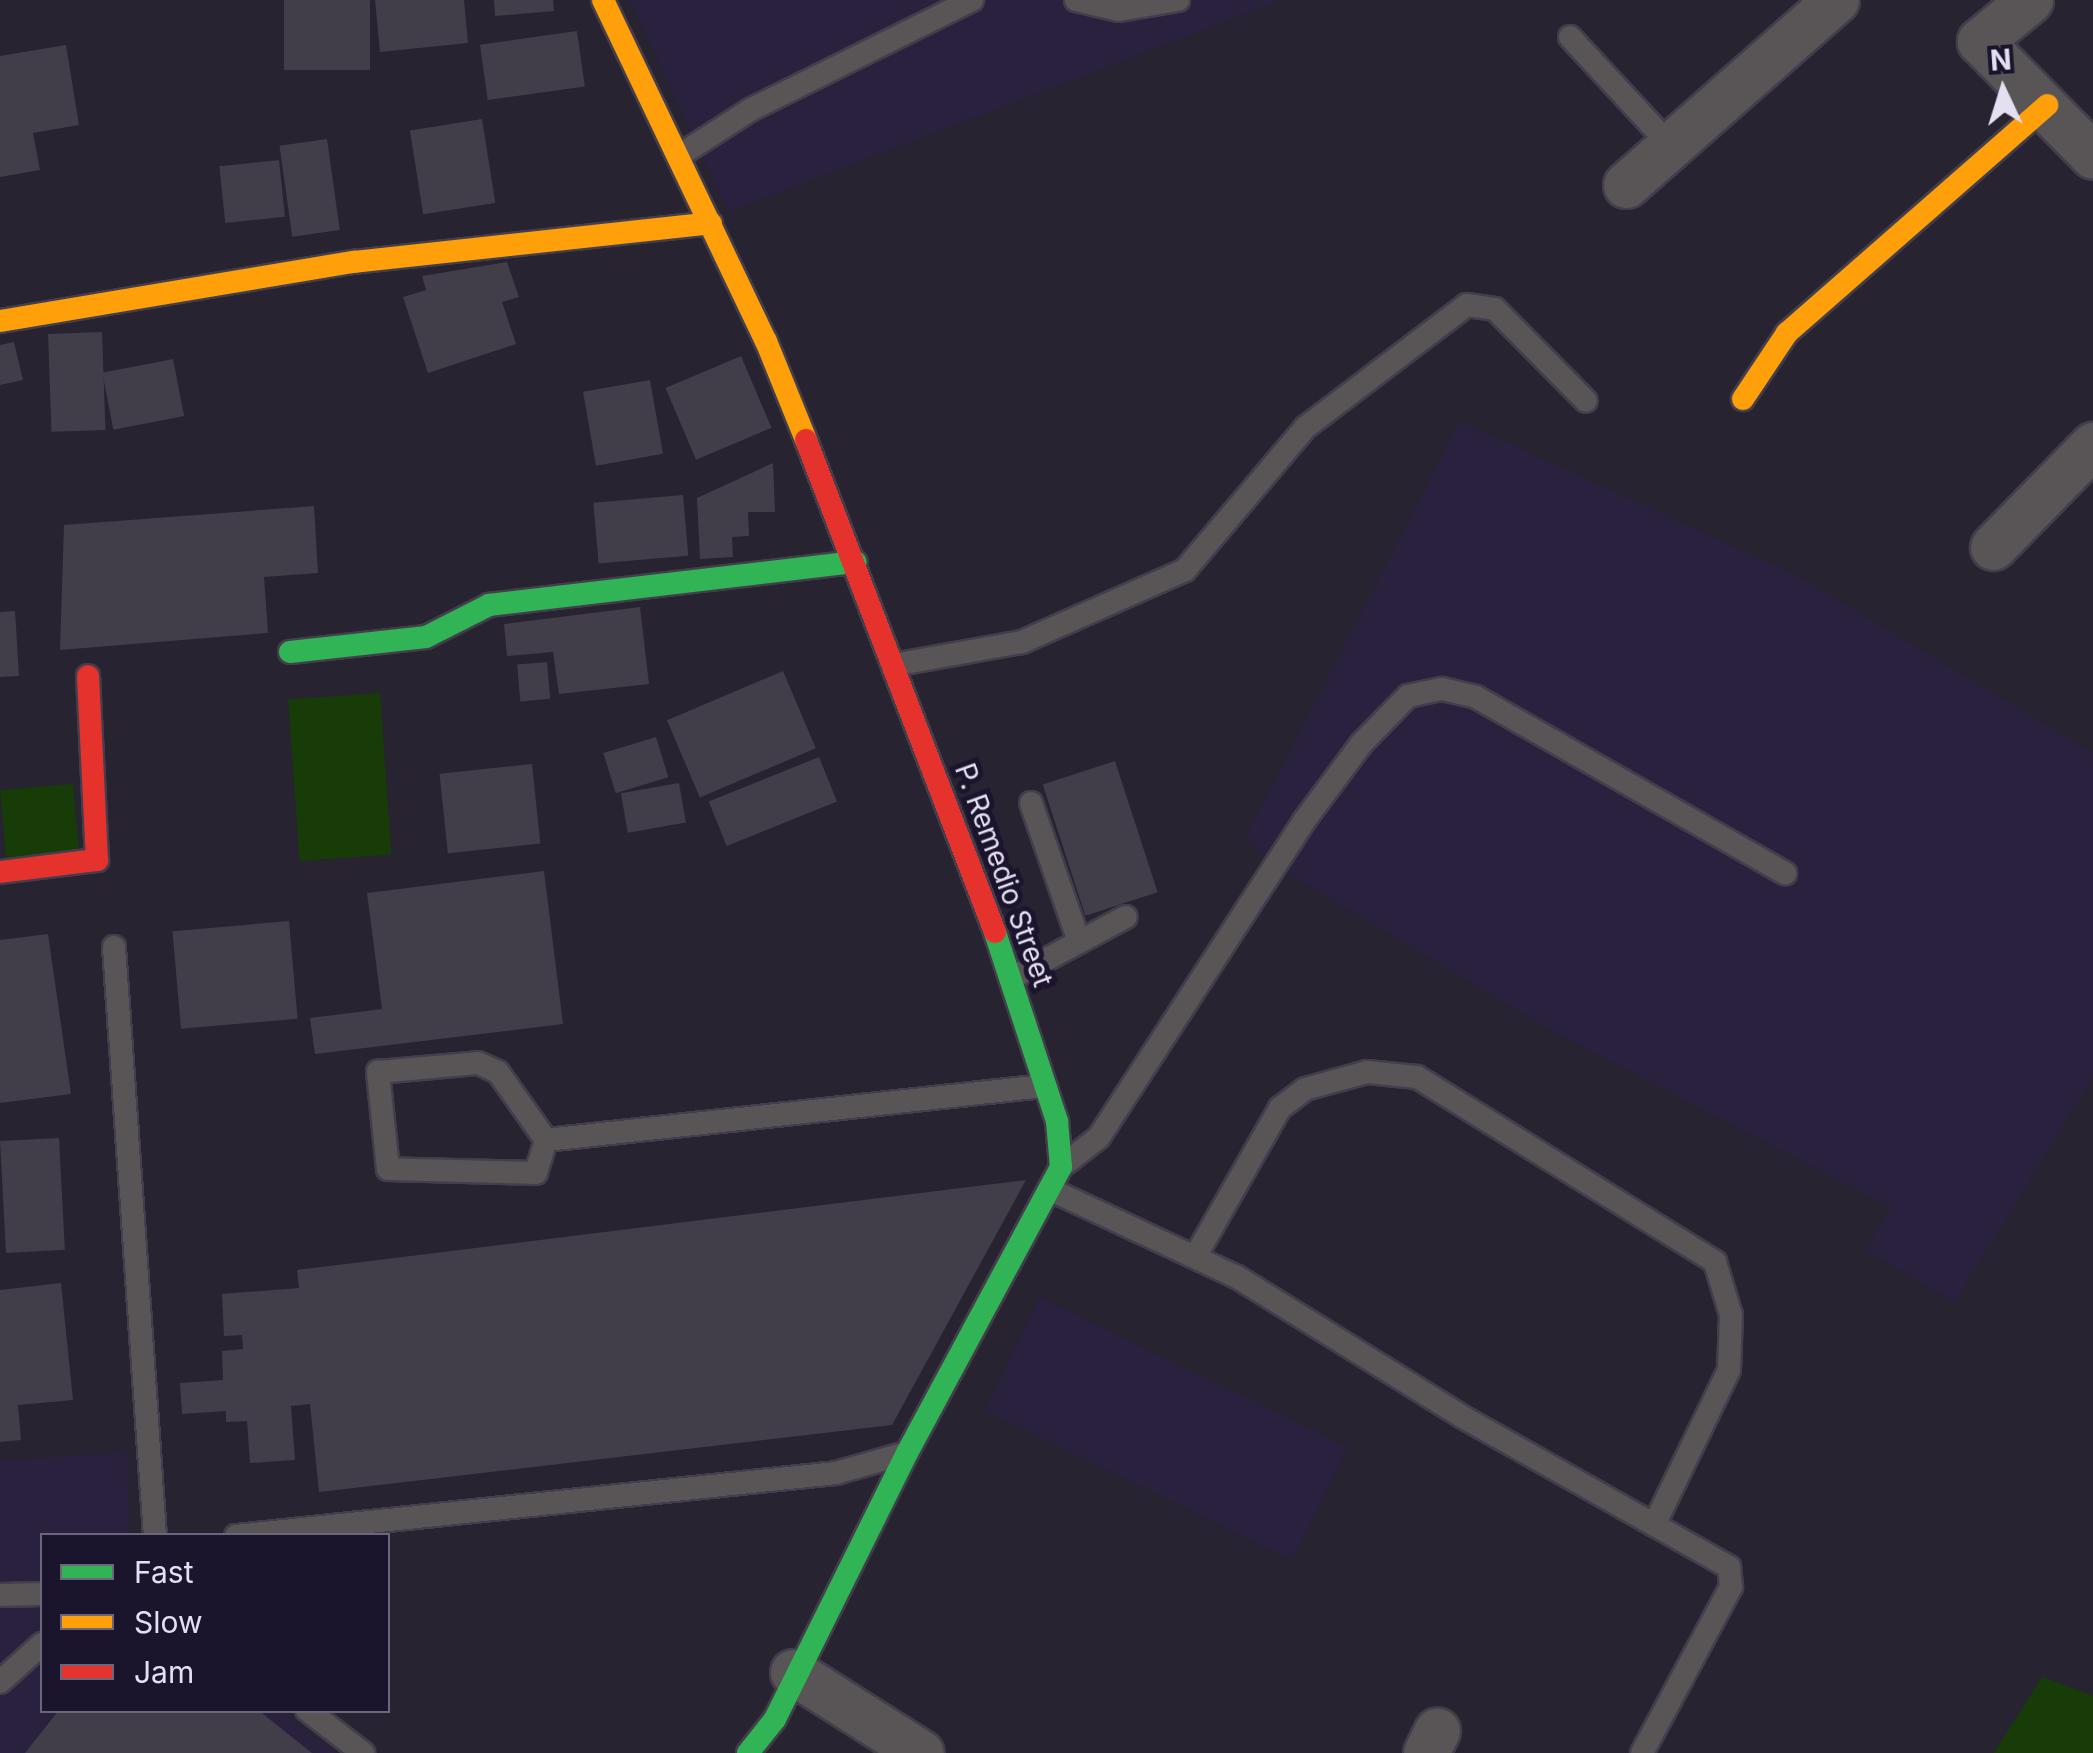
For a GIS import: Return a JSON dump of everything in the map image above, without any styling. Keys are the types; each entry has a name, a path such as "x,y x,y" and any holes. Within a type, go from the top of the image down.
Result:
{"street":[{"name":"P. Remedio Street","path":"603,0 711,224 855,562 1012,978 1057,1121 1061,1167"},
{"path":"1626,185 1836,0"},
{"path":"2030,0 1980,41 2093,156"},
{"path":"1743,399 1787,333 2047,106"},
{"path":"0,320 354,262 711,224"},
{"path":"1993,547 2093,445"},
{"path":"290,652 426,637 489,604 855,562"},
{"path":"0,872 97,860 88,676"},
{"path":"748,1753 775,1719 793,1672 1061,1167"},
{"path":"793,1672 921,1753"}],"lane":[{"path":"680,155 750,110 972,0"},
{"path":"1076,0 1119,10 1178,0"},
{"path":"1570,36 1669,144"},
{"path":"894,664 1022,642 1186,570 1306,428 1467,305 1495,309 1586,400"},
{"path":"1061,1167 1099,1137 1304,821 1362,743 1408,696 1442,689 1476,697 1785,873"},
{"path":"1031,803 1079,942"},
{"path":"1012,978 1126,917"},
{"path":"114,947 155,1533"},
{"path":"478,1063 498,1072 546,1140 536,1174 388,1169 378,1072 478,1063"},
{"path":"1195,1258 1280,1108 1305,1089 1367,1072 1418,1077 1715,1262 1731,1315 1729,1370 1654,1525"},
{"path":"546,1140 1044,1086"},
{"path":"1049,1189 1195,1258 1729,1567 1731,1587 1642,1753"},
{"path":"265,1533 836,1473 907,1453"},
{"path":"0,1595 40,1594"},
{"path":"0,1682 40,1646"},
{"path":"311,1713 363,1753"}],"shaded area":[{"path":"630,0 1282,0 728,212"},
{"path":"1460,421 1798,576 2093,753 2093,1077 1955,1302 1865,1250 1892,1208 1547,1028 1276,866 1245,839"},
{"path":"1040,1297 1347,1447 1292,1560 985,1410"},
{"path":"127,1452 129,1533 40,1533 40,1713 283,1713 335,1753 0,1753 0,1461"}],"green space":[{"path":"380,693 391,855 300,861 288,699"},
{"path":"73,784 80,860 7,866 0,790"},
{"path":"2042,1677 2093,1696 2093,1753 1994,1753"}],"building":[{"path":"284,0 370,0 370,70 284,70"},
{"path":"375,0 464,0 468,43 380,52"},
{"path":"494,0 553,0 554,11 495,16"},
{"path":"577,31 585,86 488,100 480,45"},
{"path":"66,45 79,125 33,133 40,170 0,177 0,56"},
{"path":"482,119 495,203 423,214 410,130"},
{"path":"327,139 340,230 292,237 279,146"},
{"path":"279,160 285,217 225,223 219,166"},
{"path":"507,262 519,297 502,302 516,344 428,373 403,297 426,290 422,276"},
{"path":"102,332 105,430 51,432 48,334"},
{"path":"14,342 23,380 0,385 0,345"},
{"path":"741,356 771,428 696,460 666,388"},
{"path":"173,359 184,416 113,430 102,373"},
{"path":"650,380 663,454 596,466 583,392"},
{"path":"773,463 775,512 748,512 749,536 732,537 733,557 700,559 697,498"},
{"path":"683,495 688,556 599,564 593,503"},
{"path":"314,506 318,573 264,577 268,633 60,650 64,525"},
{"path":"640,607 649,684 559,694 553,652 507,656 504,624"},
{"path":"15,611 19,676 0,677 0,612"},
{"path":"547,662 550,699 520,701 517,665"},
{"path":"783,671 816,748 700,798 667,720"},
{"path":"656,737 668,777 616,793 603,753"},
{"path":"819,757 837,802 727,846 709,802"},
{"path":"1115,761 1158,892 1085,916 1043,784"},
{"path":"532,764 540,844 448,853 440,774"},
{"path":"679,783 686,822 628,833 621,793"},
{"path":"544,871 563,1024 315,1054 310,1018 382,1009 367,893"},
{"path":"289,921 298,1019 181,1029 172,931"},
{"path":"48,934 71,1094 0,1103 0,940"},
{"path":"59,1138 65,1250 6,1253 0,1141"},
{"path":"1026,1180 892,1425 319,1492 310,1404 291,1406 295,1460 250,1463 247,1421 226,1422 226,1411 182,1414 180,1383 223,1380 222,1351 243,1349 242,1335 224,1336 222,1294 299,1288 297,1270"},
{"path":"61,1283 73,1400 18,1405 21,1440 0,1442 0,1290"},
{"path":"57,1713 262,1713 312,1753 25,1753"}],"traffic: fast":[{"path":"290,652 426,637 489,605 855,562"},
{"path":"748,1753 775,1719 907,1453 1061,1167 1057,1121 995,932"}],"traffic: slow":[{"path":"603,0 766,341 806,440"},
{"path":"1743,399 1787,333 2047,105"},
{"path":"0,321 354,262 711,223"}],"traffic: jam":[{"path":"806,440 995,932"},
{"path":"0,872 97,860 88,676"}]}
